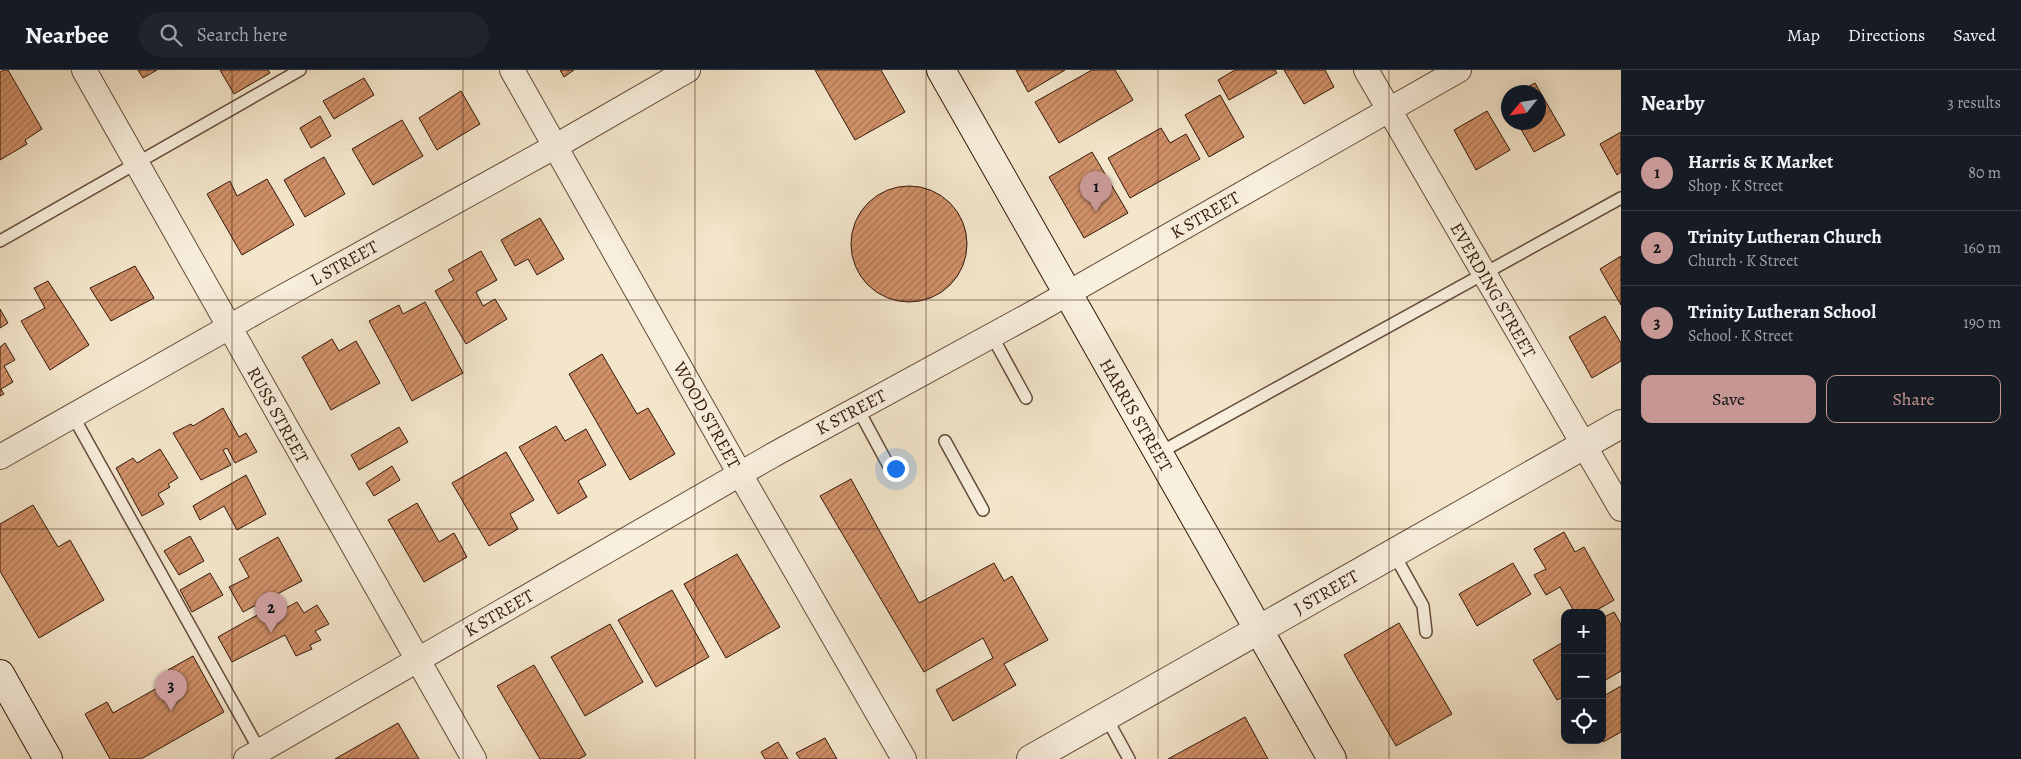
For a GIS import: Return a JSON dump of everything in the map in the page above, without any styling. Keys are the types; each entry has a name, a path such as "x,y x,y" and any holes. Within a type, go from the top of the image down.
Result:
{"main road":[{"name":"HARRIS STREET","path":"941,70 1157,454 1332,759"},
{"name":"J STREET","path":"1031,759 1621,424"},
{"path":"1,678 48,759"}],"street":[{"name":"RUSS STREET","path":"84,70 474,759"},
{"name":"WOOD STREET","path":"512,70 740,474 904,759"},
{"name":"L STREET","path":"0,457 556,146 688,70"},
{"name":"EVERDING STREET","path":"1366,70 1621,509"},
{"name":"K STREET","path":"253,755 740,474 1067,294 1459,70"}],"lane":[{"path":"0,241 135,162 300,70"},
{"path":"1157,454 1621,198"},
{"path":"992,336 1026,398"},
{"path":"858,409 891,470"},
{"path":"73,416 253,755"},
{"path":"944,441 982,510"},
{"path":"1394,554 1423,606 1426,632"},
{"path":"1106,717 1129,759"}],"building":[{"path":"8,70 42,129 25,140 27,144 0,160 0,72"},
{"path":"138,70 157,70 143,78"},
{"path":"220,70 268,70 270,73 234,94"},
{"path":"560,70 574,70 564,77"},
{"path":"815,70 881,70 905,112 855,140"},
{"path":"1016,70 1065,70 1028,92"},
{"path":"1092,70 1115,70 1133,100 1059,143 1035,102"},
{"path":"1235,70 1275,70 1277,73 1229,100 1218,80"},
{"path":"1284,70 1325,70 1334,87 1304,104"},
{"path":"364,78 374,95 334,119 323,101"},
{"path":"461,91 480,124 437,150 419,118"},
{"path":"1220,95 1244,137 1209,157 1185,115"},
{"path":"1546,102 1565,135 1534,152 1522,130 1546,130"},
{"path":"1487,111 1510,150 1476,170 1454,130"},
{"path":"320,116 331,136 311,148 300,128"},
{"path":"402,120 423,156 373,185 352,149"},
{"path":"1161,128 1170,143 1186,134 1200,159 1130,198 1108,158"},
{"path":"1621,132 1621,172 1617,175 1600,144"},
{"path":"1092,152 1128,213 1084,238 1049,177"},
{"path":"324,157 345,194 305,217 284,180"},
{"path":"267,179 294,225 242,255 207,194 230,181 237,196"},
{"path":"909,186 931,191 950,203 962,222 967,244 962,266 950,285 931,297 909,302 887,297 868,285 856,266 851,244 856,222 868,203 887,191"},
{"path":"540,218 564,259 537,275 528,259 515,266 501,240"},
{"path":"481,251 497,280 476,292 483,306 495,299 507,319 466,344 435,291 454,280 448,270"},
{"path":"1621,256 1621,305 1600,269"},
{"path":"135,266 154,298 111,321 90,288"},
{"path":"48,281 89,345 50,370 21,321 45,308 34,288"},
{"path":"425,302 463,373 412,401 369,321 399,305 403,314"},
{"path":"0,309 8,323 0,328"},
{"path":"1605,316 1621,343 1621,361 1592,378 1569,337"},
{"path":"332,339 339,351 356,341 380,383 331,410 302,357"},
{"path":"5,343 15,360 4,366 13,382 1,389 4,394 0,396 0,347"},
{"path":"602,354 637,414 648,408 675,454 630,480 569,374"},
{"path":"223,408 239,437 246,433 257,452 235,463 227,448 223,450 231,465 201,480 173,433 191,424 193,426"},
{"path":"556,426 565,441 586,429 606,465 578,481 587,497 558,514 519,447"},
{"path":"399,427 408,442 359,470 351,455"},
{"path":"160,449 178,478 168,484 170,487 158,494 164,504 142,516 116,468 133,458 137,463"},
{"path":"506,452 534,500 510,514 518,529 489,546 452,483"},
{"path":"392,466 400,480 374,496 366,483"},
{"path":"246,475 266,514 237,530 224,506 200,520 193,506"},
{"path":"851,479 919,603 994,563 1004,581 1012,576 1048,640 1004,664 1016,685 953,721 936,690 993,658 983,638 924,672 820,496"},
{"path":"417,503 439,542 454,533 467,557 424,582 388,520"},
{"path":"33,505 58,547 70,540 104,600 39,638 0,571 0,524"},
{"path":"1564,532 1575,552 1584,547 1614,600 1599,609 1573,609 1560,587 1546,595 1534,575 1546,569 1534,549"},
{"path":"190,536 204,561 179,575 164,551"},
{"path":"278,537 302,581 243,612 229,587 249,577 239,559"},
{"path":"737,554 780,627 726,658 684,584"},
{"path":"1513,563 1531,594 1477,626 1459,594"},
{"path":"210,573 223,595 192,612 180,590"},
{"path":"672,590 709,657 656,687 618,620"},
{"path":"297,602 304,613 317,605 329,624 315,631 321,640 310,645 312,649 296,656 285,635 232,662 218,637 268,609 270,614"},
{"path":"1614,612 1621,624 1621,671 1606,680 1606,654 1606,616"},
{"path":"1399,623 1452,714 1396,746 1344,655"},
{"path":"610,624 643,682 585,716 551,657"},
{"path":"1561,643 1561,698 1557,700 1533,660"},
{"path":"193,656 224,712 141,759 110,759 85,714 107,702 113,713 173,679 168,670"},
{"path":"534,665 586,755 579,759 540,759 497,686"},
{"path":"1621,686 1621,732 1606,740 1606,699 1606,695"},
{"path":"1245,717 1268,759 1168,759"},
{"path":"398,723 419,759 335,759"},
{"path":"825,738 837,759 800,759 796,753"},
{"path":"778,742 788,759 765,759 761,752"}],"place":[{"name":"Harris & K Market","path":"1096,212"},
{"name":"Trinity Lutheran Church","path":"271,633"},
{"name":"Trinity Lutheran School","path":"171,711"}]}
